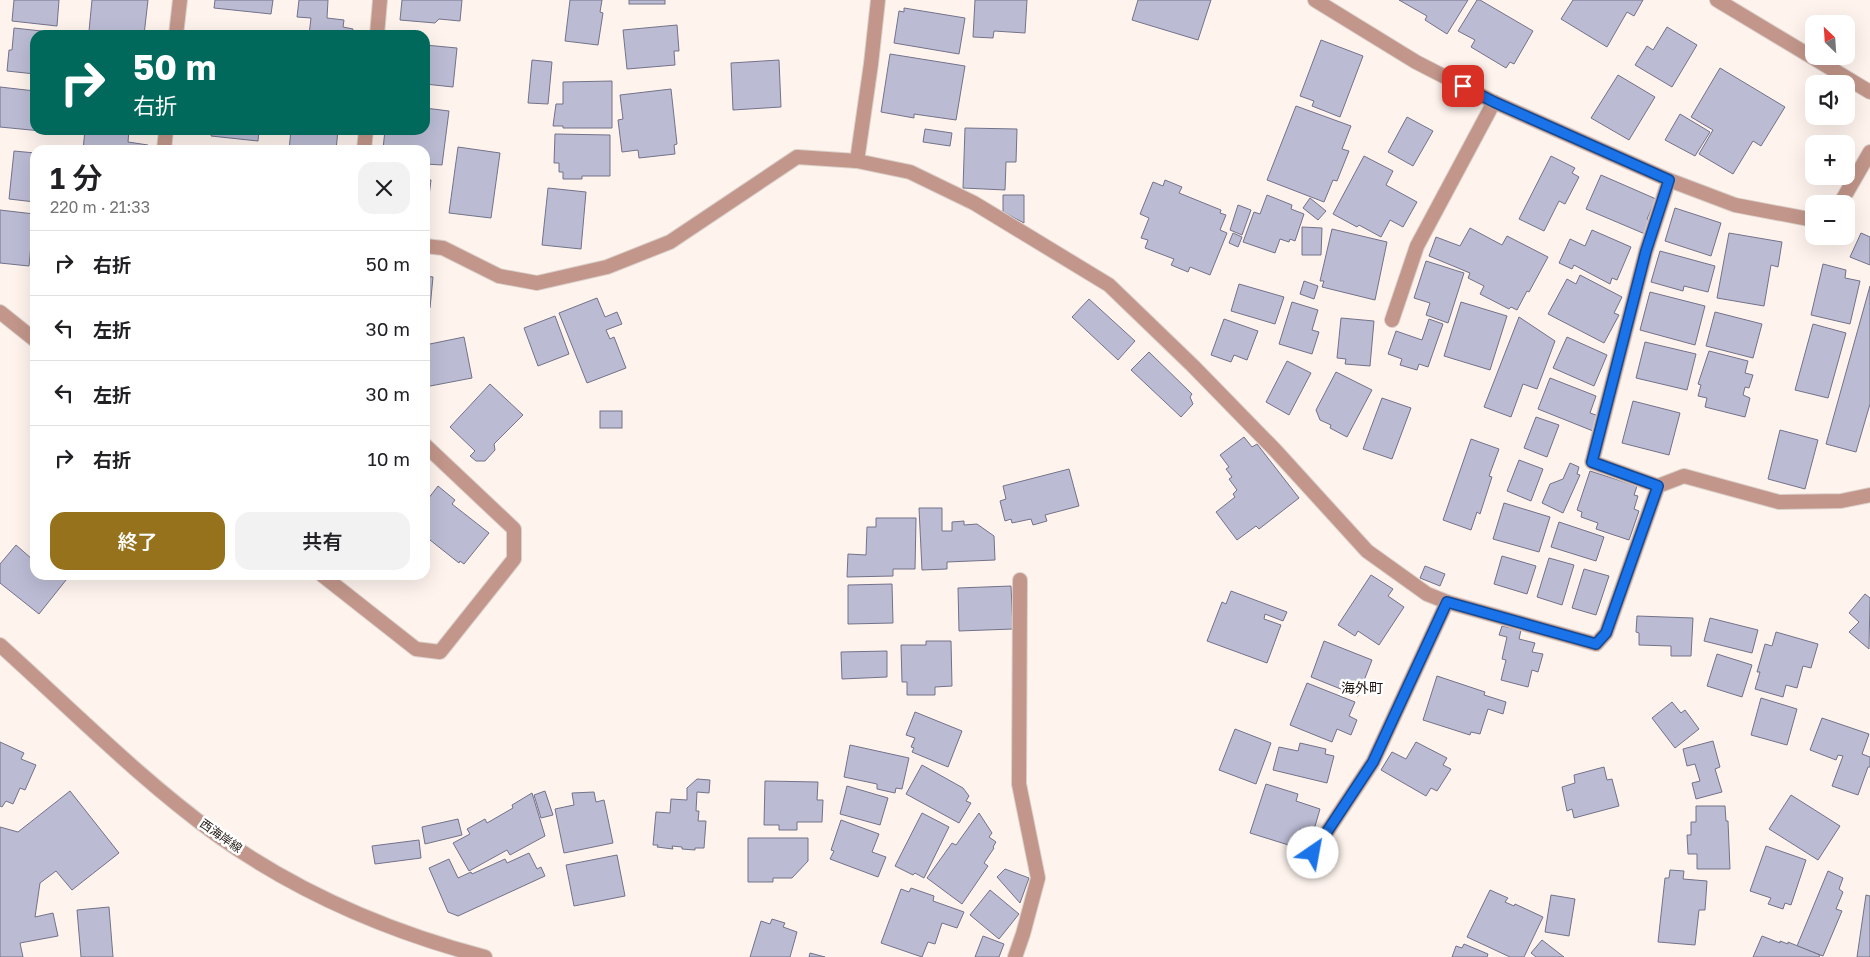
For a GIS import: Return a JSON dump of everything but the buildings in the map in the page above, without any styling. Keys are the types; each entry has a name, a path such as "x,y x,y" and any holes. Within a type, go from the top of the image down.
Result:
{"street":[{"path":"177,30 180,0"},
{"path":"377,30 380,0"},
{"path":"857,161 878,0"},
{"path":"1315,0 1416,62 1494,102 1669,180 1734,205 1805,218"},
{"path":"1718,0 1870,92"},
{"path":"1392,320 1418,246 1494,102"},
{"path":"1845,195 1870,152"},
{"path":"430,247 443,248 498,276 537,283 607,267 670,242 797,158 857,161 910,172 974,203 1109,285 1193,366 1268,443 1367,551 1427,594 1447,602 1596,644 1606,633 1658,486"},
{"path":"1669,180 1646,251 1592,462 1658,486 1684,476 1779,502 1841,502 1870,495"},
{"path":"0,312 30,336"},
{"path":"328,580 416,649 440,652 514,559 514,529 430,451"},
{"path":"1015,957 1024,934 1038,878 1019,784 1020,580"},
{"path":"1313,853 1373,762 1447,602"},
{"name":"西海岸線","path":"0,645 154,784 218,835 278,873 343,907 417,938 485,957"}],"district":[{"name":"海外町","path":"1362,688"}],"route":[{"path":"1313,853 1373,762 1447,602 1596,644 1606,633 1658,486 1592,462 1646,251 1669,180 1494,102 1463,86"}]}
